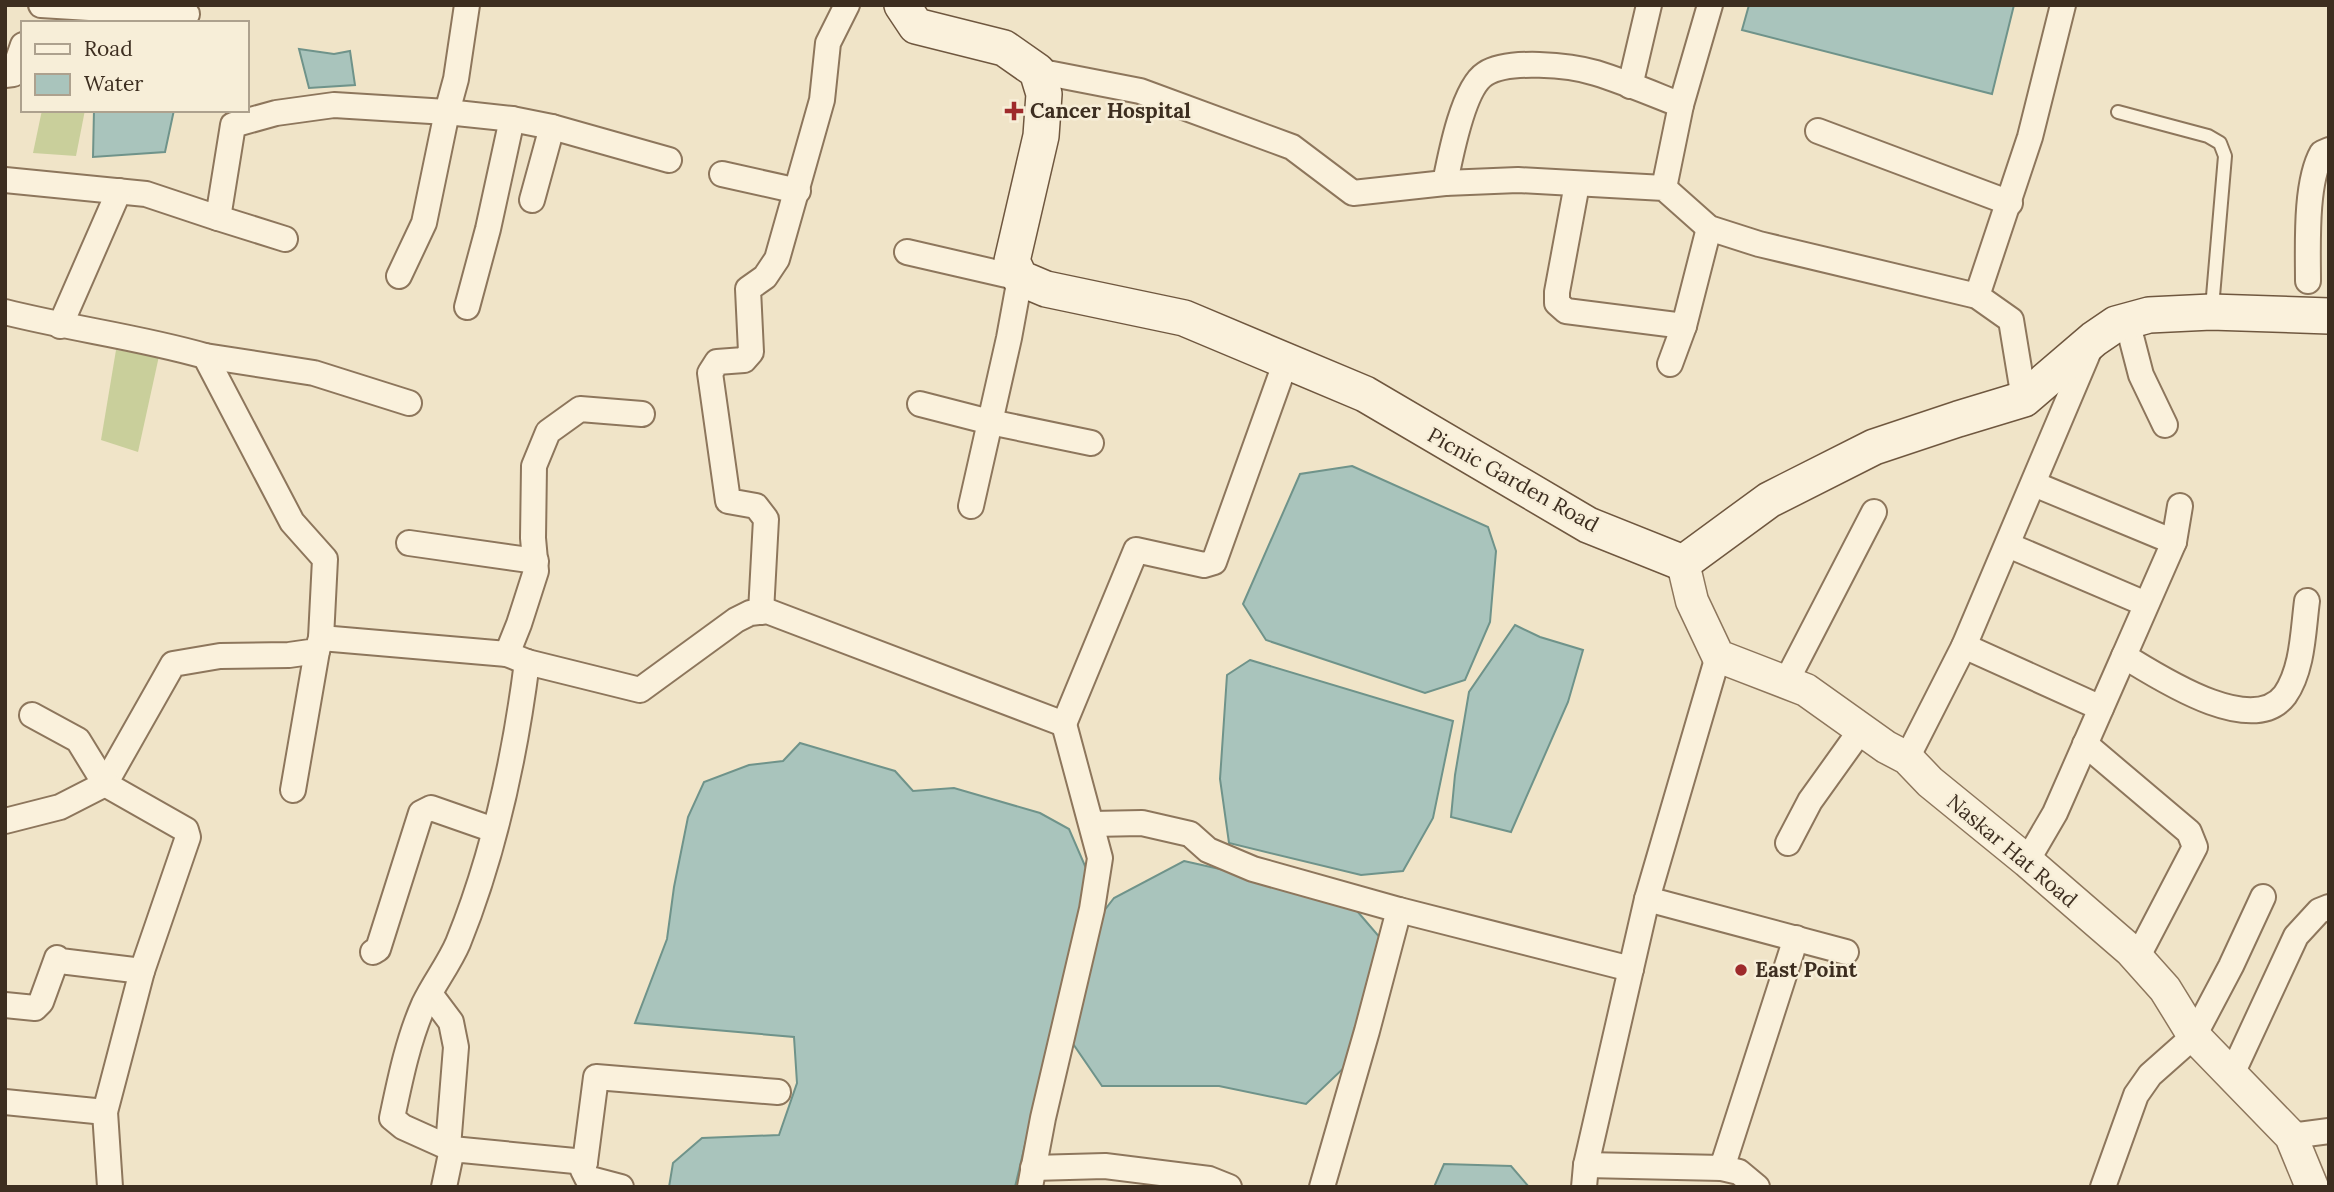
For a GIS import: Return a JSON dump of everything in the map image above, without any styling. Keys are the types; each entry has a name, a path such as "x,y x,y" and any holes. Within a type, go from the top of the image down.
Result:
{"main road":[{"path":"902,5 916,26 1004,48 1037,71 1044,93 1041,136 1013,261 1020,278"},
{"name":"Picnic Garden Road","path":"1020,278 1046,289 1184,318 1365,394 1588,525 1683,563"},
{"path":"1683,563 1769,500 1874,447 2024,400 2094,339 2116,324 2149,314 2211,312 2326,321"}],"street":[{"path":"41,5 187,14"},
{"path":"399,276 424,223 456,79 467,5"},
{"path":"761,612 766,519 756,506 728,501 710,373 717,362 744,360 751,352 748,289 765,277 777,259 822,100 828,43 847,5"},
{"path":"1630,86 1649,5"},
{"path":"1664,188 1681,105 1710,5"},
{"path":"1977,296 2030,137 2063,5"},
{"path":"5,75 13,74 21,50"},
{"path":"1445,183 1455,134 1471,93 1484,74 1512,65 1549,66 1593,72 1681,105"},
{"path":"1037,71 1140,91 1292,147 1353,193 1445,183 1518,180 1664,188 1709,228 1759,244 1977,296 2011,320 2024,400"},
{"path":"218,218 233,125 276,113 334,105 447,111 512,119 552,127 669,160"},
{"path":"467,307 488,229 512,119"},
{"path":"532,200 552,127"},
{"path":"1818,131 2010,203"},
{"path":"2308,281 2312,180 2315,164 2322,153 2329,150"},
{"path":"722,174 798,191"},
{"path":"5,180 146,194 285,239"},
{"path":"1577,184 1557,303 1566,311 1684,326"},
{"path":"60,326 118,191"},
{"path":"1670,364 1684,326 1709,228"},
{"path":"907,252 1020,278 971,506"},
{"path":"5,312 60,326 112,332 205,356 314,373 409,403"},
{"path":"2127,321 2141,375 2165,425"},
{"path":"1907,758 1964,646 2094,339"},
{"path":"205,356 292,522 325,559 319,645 293,790"},
{"path":"1229,1187 1209,1179 1105,1166 1032,1177 1043,1118 1092,909 1100,858 1065,724 1136,550 1204,565 1214,562 1286,361"},
{"path":"920,404 1091,443"},
{"path":"585,1162 450,1148 403,1127 392,1118 402,1071 429,995 457,945 494,830 519,727 519,624 536,571 533,538 534,467 548,432 580,410 642,414"},
{"path":"2034,484 2174,542"},
{"path":"2027,861 2055,813 2174,542 2180,506"},
{"path":"1786,682 1874,512"},
{"path":"409,543 536,561"},
{"path":"2008,545 2146,604"},
{"path":"1683,563 1692,601 1718,656 1647,899 1585,1176 1722,1168 1739,1172 1757,1187"},
{"path":"2124,656 2195,696 2247,711 2266,709 2285,695 2298,667 2307,601"},
{"path":"5,821 60,807 105,784 173,664 220,656 289,654 319,645 466,652 517,658 640,690 736,620 750,613 767,611 1065,724"},
{"path":"1964,646 2101,708"},
{"name":"Naskar Hat Road","path":"1718,656 1806,691 1886,747 1907,758 1930,782 2027,861 2137,958 2165,989 2194,1036 2291,1136 2312,1187"},
{"path":"32,715 78,740 105,784 186,830 188,837 142,971 105,1112 110,1187"},
{"path":"1788,843 1810,801 1858,734 1858,726"},
{"path":"2085,744 2189,832 2195,848 2137,958"},
{"path":"373,952 378,949 421,813 431,808 441,809 494,830"},
{"path":"1092,824 1142,823 1190,834 1208,850 1253,869 1399,910 1631,969"},
{"path":"2103,1187 2136,1095 2150,1075 2194,1036 2231,967 2263,897"},
{"path":"1647,899 1846,952"},
{"path":"2232,1074 2296,936 2319,912 2329,907"},
{"path":"1322,1187 1399,910"},
{"path":"1722,1168 1796,938"},
{"path":"5,1004 35,1008 41,1002 57,958 60,961 142,971"},
{"path":"429,995 451,1022 456,1047 450,1148 444,1187"},
{"path":"621,1187 587,1178 583,1170 596,1077 778,1092"},
{"path":"5,1102 105,1112"},
{"path":"2291,1136 2329,1131"}],"lane":[{"path":"2119,112 2208,136 2220,143 2225,156 2211,312"}],"green space":[{"path":"42,112 85,112 76,156 33,153"},
{"path":"116,350 159,356 138,452 101,440"}],"water":[{"path":"1749,5 2014,5 1992,94 1742,30"},
{"path":"299,49 334,54 350,51 355,85 309,88"},
{"path":"94,112 174,112 165,152 93,157"},
{"path":"1352,466 1488,527 1496,551 1490,622 1465,680 1425,693 1266,640 1243,604 1300,474"},
{"path":"1515,625 1540,637 1583,650 1568,702 1511,832 1451,817 1469,692"},
{"path":"1250,660 1453,721 1433,818 1403,871 1361,875 1229,843 1220,779 1227,675"},
{"path":"800,743 895,771 913,791 954,788 1040,813 1069,829 1089,875 1015,1187 669,1187 673,1163 702,1138 779,1135 797,1083 794,1037 635,1023 667,939 688,817 704,782 749,765 783,761"},
{"path":"1184,861 1345,897 1382,940 1349,1063 1306,1104 1219,1086 1102,1086 1067,1035 1097,920 1114,898"},
{"path":"1444,1164 1511,1166 1529,1187 1434,1187"}],"place":[{"name":"Cancer Hospital","path":"1014,111"},
{"name":"East Point","path":"1741,970"}]}
